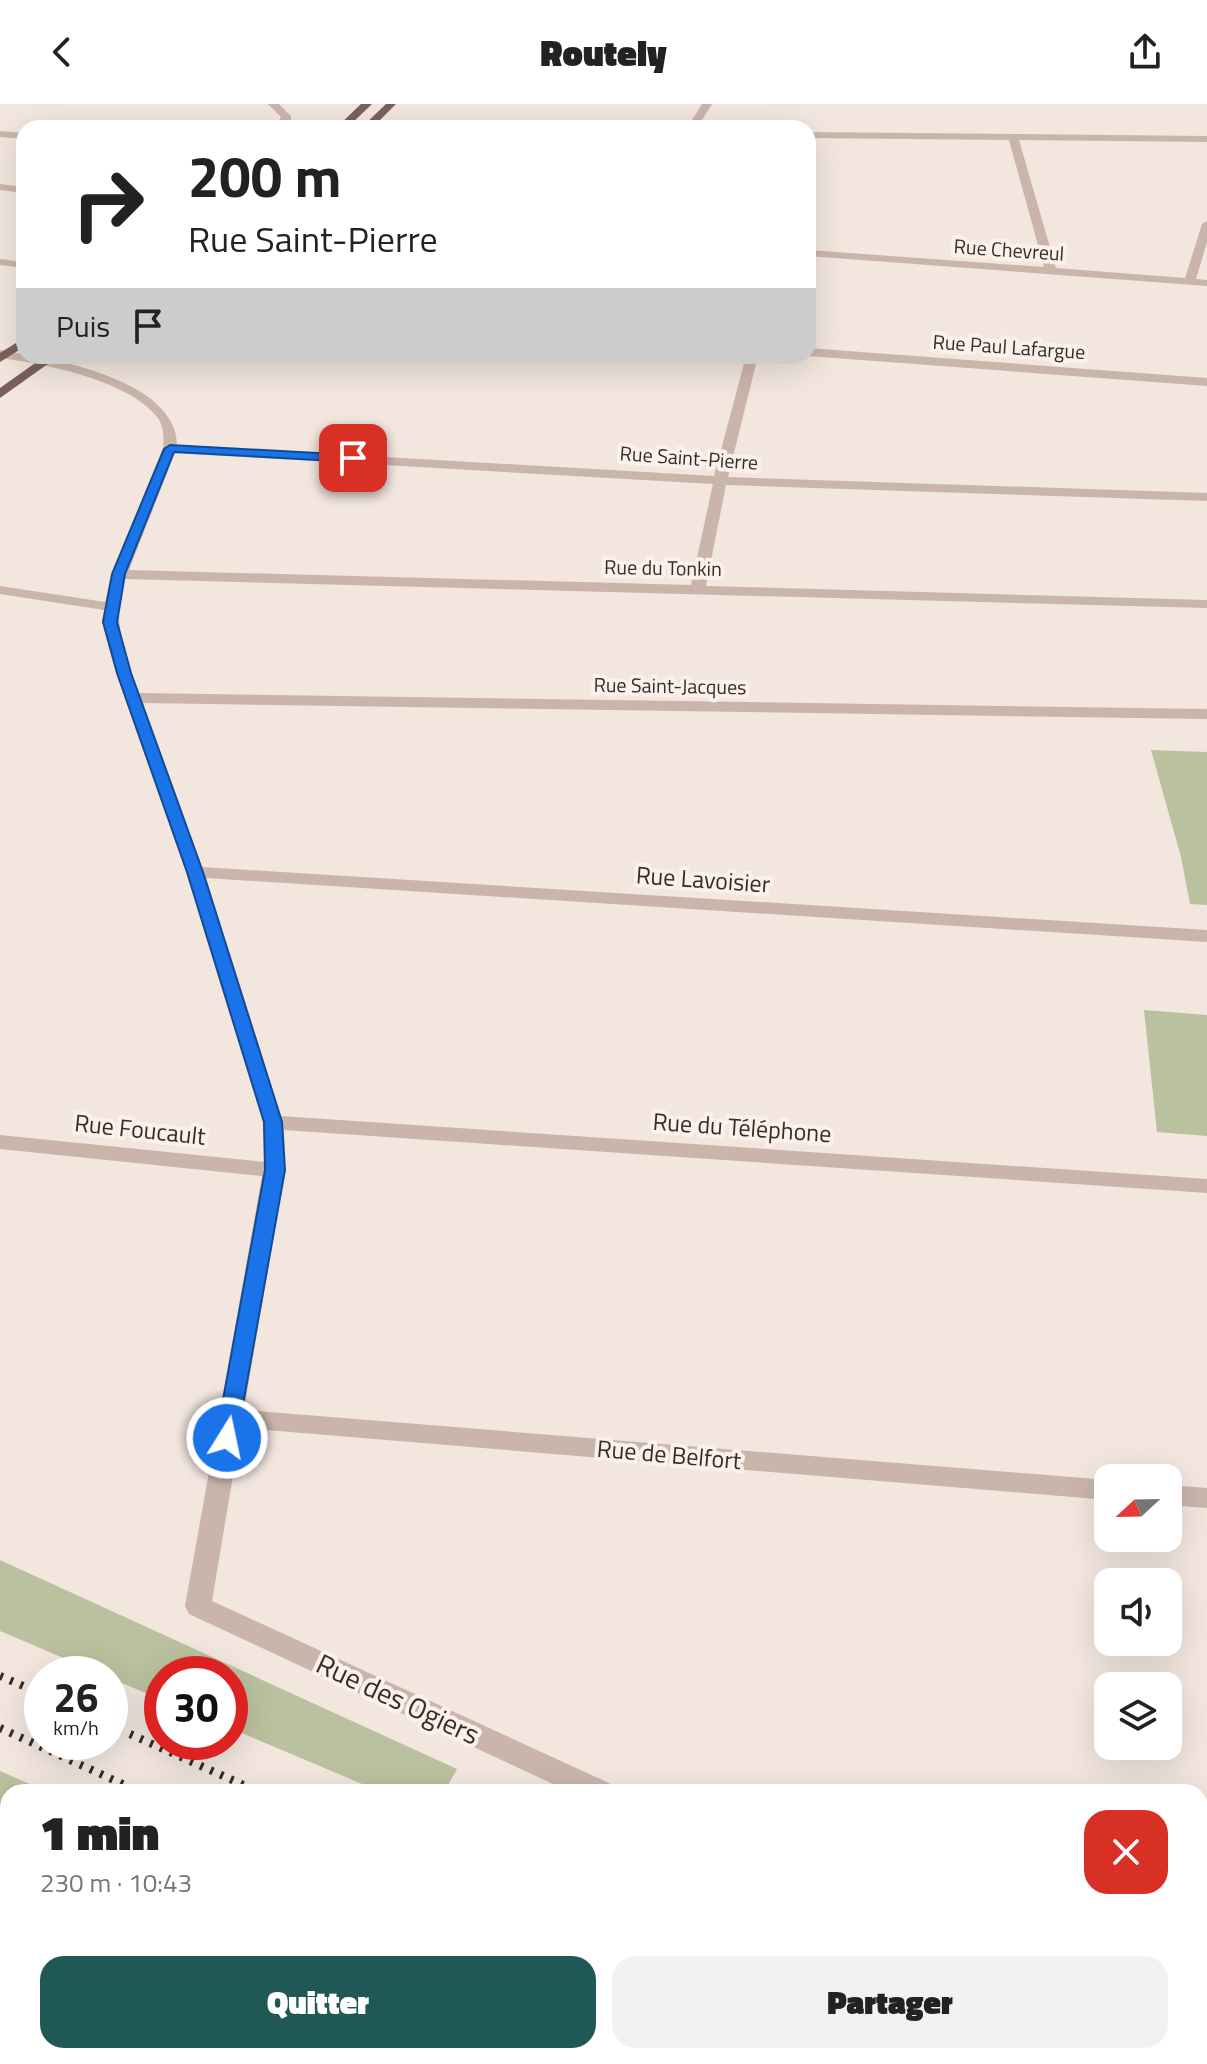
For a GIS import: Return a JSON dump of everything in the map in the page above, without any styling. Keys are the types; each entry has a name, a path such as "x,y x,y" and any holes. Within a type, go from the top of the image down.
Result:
{"main road":[{"path":"350,120 367,104"},
{"path":"374,120 391,104"},
{"path":"0,394 42,364"}],"street":[{"path":"273,104 286,116 286,120"},
{"path":"816,135 1207,139"},
{"path":"1013,137 1051,271"},
{"path":"1190,281 1207,224"},
{"name":"Rue Chevreul","path":"816,254 1207,283"},
{"name":"Rue Paul Lafargue","path":"816,353 1207,382"},
{"path":"61,364 144,400 163,415 170,431 170,449 119,574 110,607 113,639 195,872 273,1122 275,1170 230,1418"},
{"path":"698,589 750,364"},
{"name":"Rue Saint-Pierre","path":"170,449 721,481 1207,497"},
{"name":"Rue du Tonkin","path":"119,574 1207,604"},
{"path":"0,590 110,607"},
{"name":"Rue Saint-Jacques","path":"133,698 1207,714"},
{"name":"Rue Lavoisier","path":"195,872 1207,936"},
{"name":"Rue du Téléphone","path":"273,1122 1207,1186"},
{"name":"Rue Foucault","path":"0,1142 275,1170"},
{"name":"Rue de Belfort","path":"230,1418 1094,1489"},
{"name":"Rue des Ogiers","path":"230,1418 198,1606 582,1784"},
{"path":"1182,1496 1207,1498"}],"green space":[{"path":"1151,750 1207,752 1207,905 1190,904 1181,857"},
{"path":"1144,1010 1207,1015 1207,1136 1157,1132"},
{"path":"0,1560 210,1656 144,1656 144,1692 128,1686 128,1656 59,1656 0,1631"},
{"path":"248,1673 457,1769 449,1784 362,1784 248,1736"},
{"path":"0,1771 30,1784 0,1784"}],"railway":[{"path":"0,1676 24,1686"},
{"path":"0,1728 122,1784"},
{"path":"128,1733 241,1784"}],"route":[{"path":"227,1438 275,1170 273,1122 195,872 113,639 110,607 119,574 170,449 353,458"}]}
